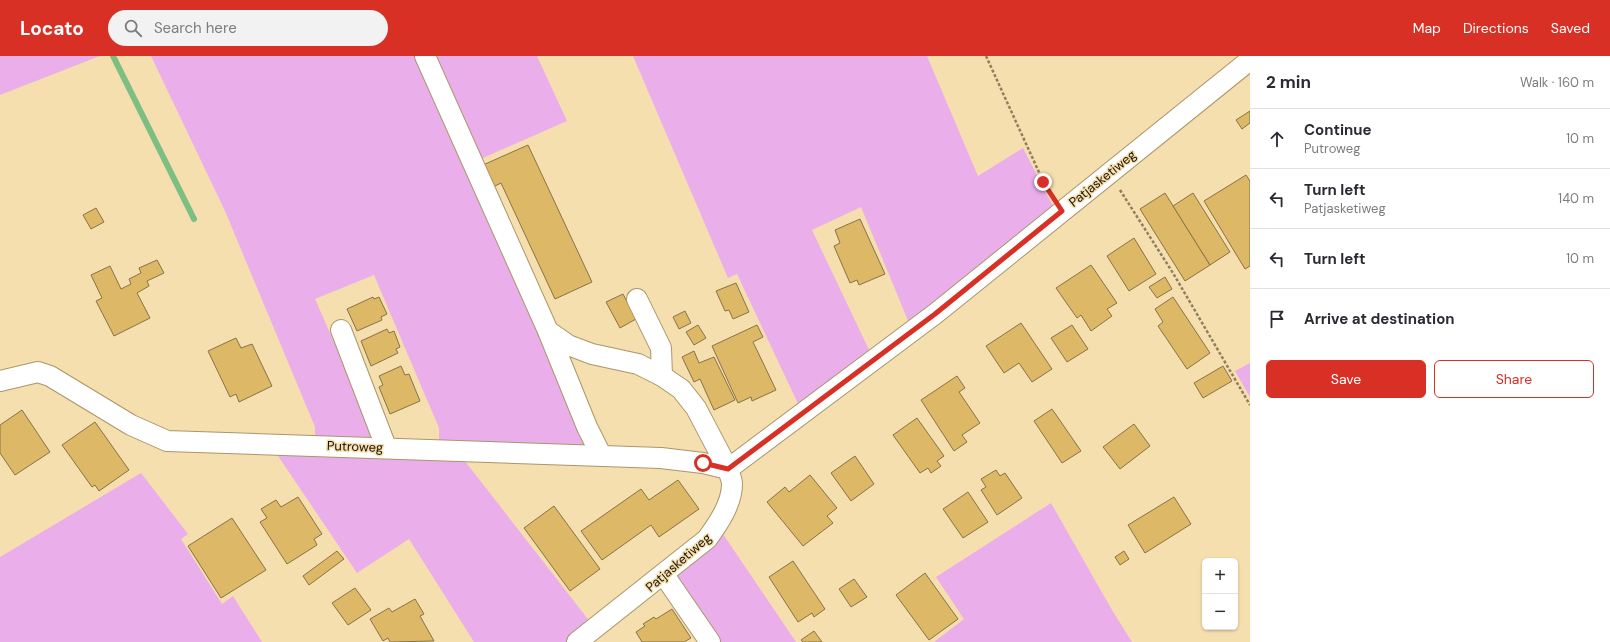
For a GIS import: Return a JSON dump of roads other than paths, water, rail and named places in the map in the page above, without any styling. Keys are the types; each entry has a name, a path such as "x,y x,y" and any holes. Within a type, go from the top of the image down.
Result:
{"street":[{"path":"425,56 548,331 587,428 601,455"},
{"name":"Patjasketiweg","path":"577,642 664,575 707,539 720,522 728,502 732,485 728,469 935,314 1250,60"},
{"path":"637,299 660,348 662,376"},
{"path":"341,330 386,447"},
{"path":"548,331 568,346 592,354 638,364 662,376 681,389 696,408 728,469"},
{"name":"Putroweg","path":"0,381 38,372 50,376 130,424 168,440 660,458 703,463 728,469"},
{"path":"664,575 710,642"}],"waterway":[{"path":"113,56 194,219"}]}
